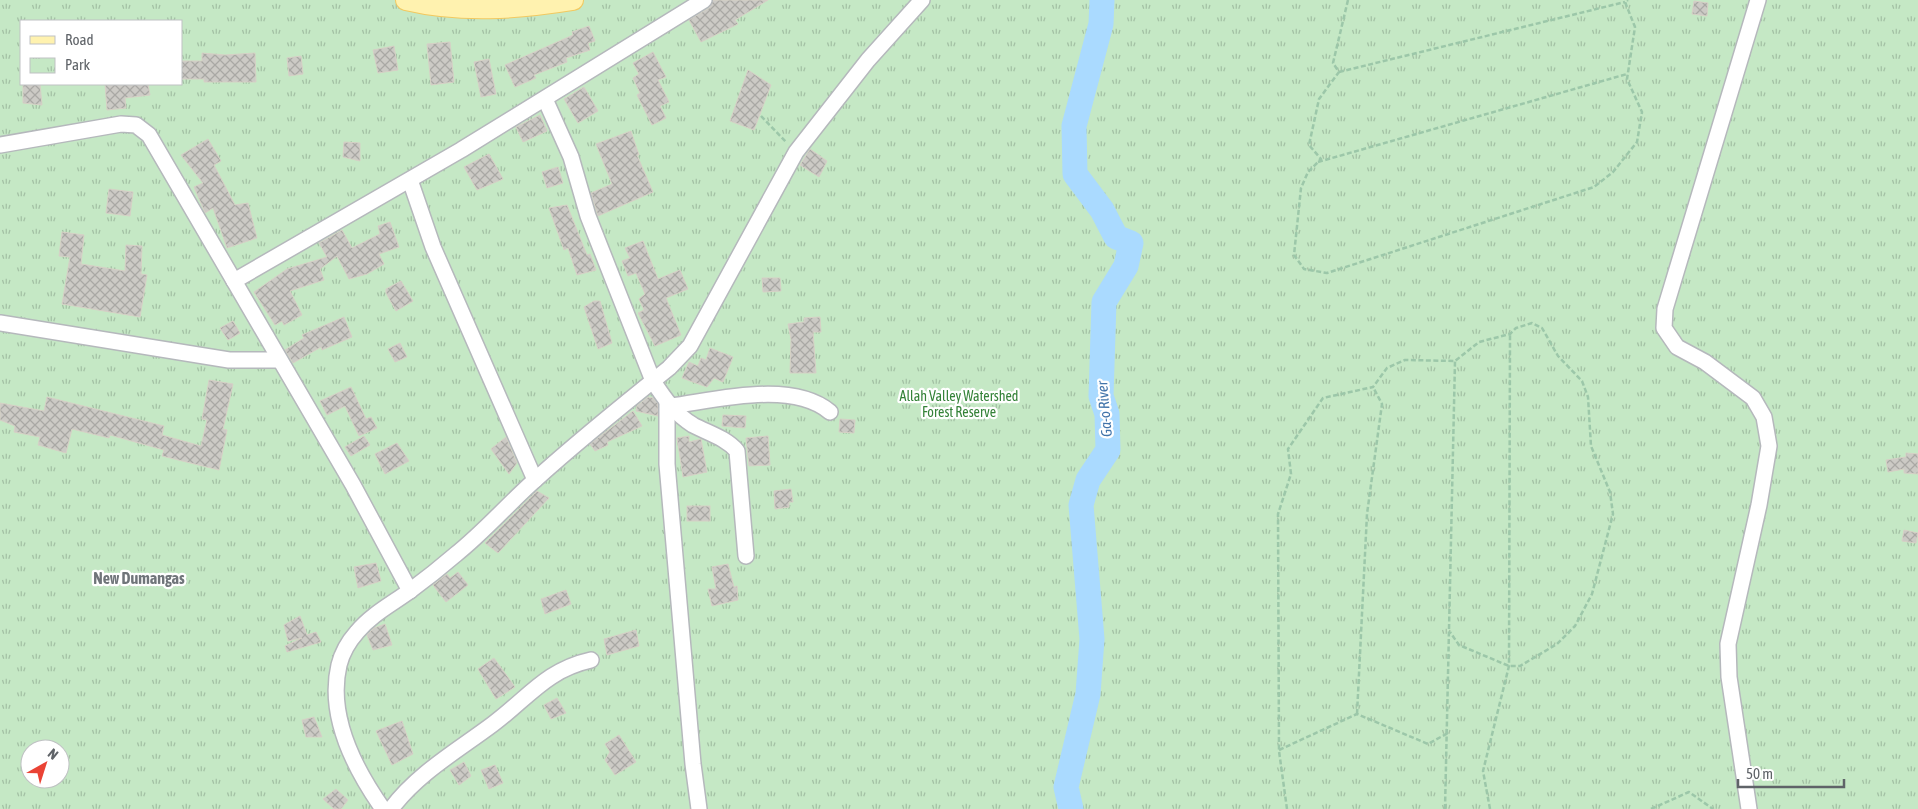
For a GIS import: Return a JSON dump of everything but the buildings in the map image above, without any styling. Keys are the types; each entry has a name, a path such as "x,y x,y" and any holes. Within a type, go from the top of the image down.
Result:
{"main road":[{"path":"406,0 470,9 528,7 573,0"}],"street":[{"path":"234,281 410,180 704,0"},
{"path":"383,809 369,789 348,746 338,717 337,682 339,664 357,631 375,614 410,591 456,555 534,480 669,368 690,346 796,152 868,60 922,0"},
{"path":"1749,809 1729,678 1728,644 1759,505 1769,446 1764,417 1753,398 1705,362 1677,347 1664,328 1665,309 1758,0"},
{"path":"545,99 571,157 588,216 653,381 669,405 692,424 732,446 737,451 746,556"},
{"path":"0,145 121,124 136,125 149,135 278,360 353,485 410,591"},
{"path":"410,180 433,248 534,480"},
{"path":"0,323 229,360 278,360"},
{"path":"669,405 779,395 810,399 830,412"},
{"path":"669,405 667,464 693,764 699,809"},
{"path":"391,809 405,790 419,777 498,720 538,683 573,664 591,660"}],"path":[{"path":"1339,72 1333,63 1348,0"},
{"path":"1626,1 1635,27 1627,79 1642,112 1637,142 1613,172 1594,186 1327,273 1304,268 1294,255 1301,188 1308,172 1321,159 1309,145 1318,99 1339,72 1626,1"},
{"path":"1318,162 1627,74"},
{"path":"761,116 796,152"},
{"path":"1287,809 1279,750 1278,514 1292,474 1288,449 1323,398 1373,387 1387,368 1405,360 1455,361 1480,342 1510,334 1516,328 1532,323 1542,328 1558,356 1582,382 1588,396 1591,446 1610,492 1613,514 1592,594 1575,626 1557,644 1520,666 1509,666 1459,645 1450,632"},
{"path":"1490,809 1483,772 1509,666 1510,334"},
{"path":"1445,809 1455,361"},
{"path":"1358,714 1367,514 1382,404 1373,387"},
{"path":"1279,750 1358,714 1428,744 1448,733"},
{"path":"1651,809 1689,792 1713,809"}],"green space":[{"name":"Allah Valley Watershed Forest Reserve","path":"0,0 1918,0 1918,809 0,809"}],"waterway":[{"name":"Ga-o River","path":"1071,809 1066,787 1088,694 1092,639 1081,505 1088,480 1108,450 1107,414 1101,396 1104,302 1126,266 1131,243 1116,237 1102,210 1075,174 1074,126 1101,24 1102,0"}],"district":[{"name":"New Dumangas","path":"139,578"}]}
